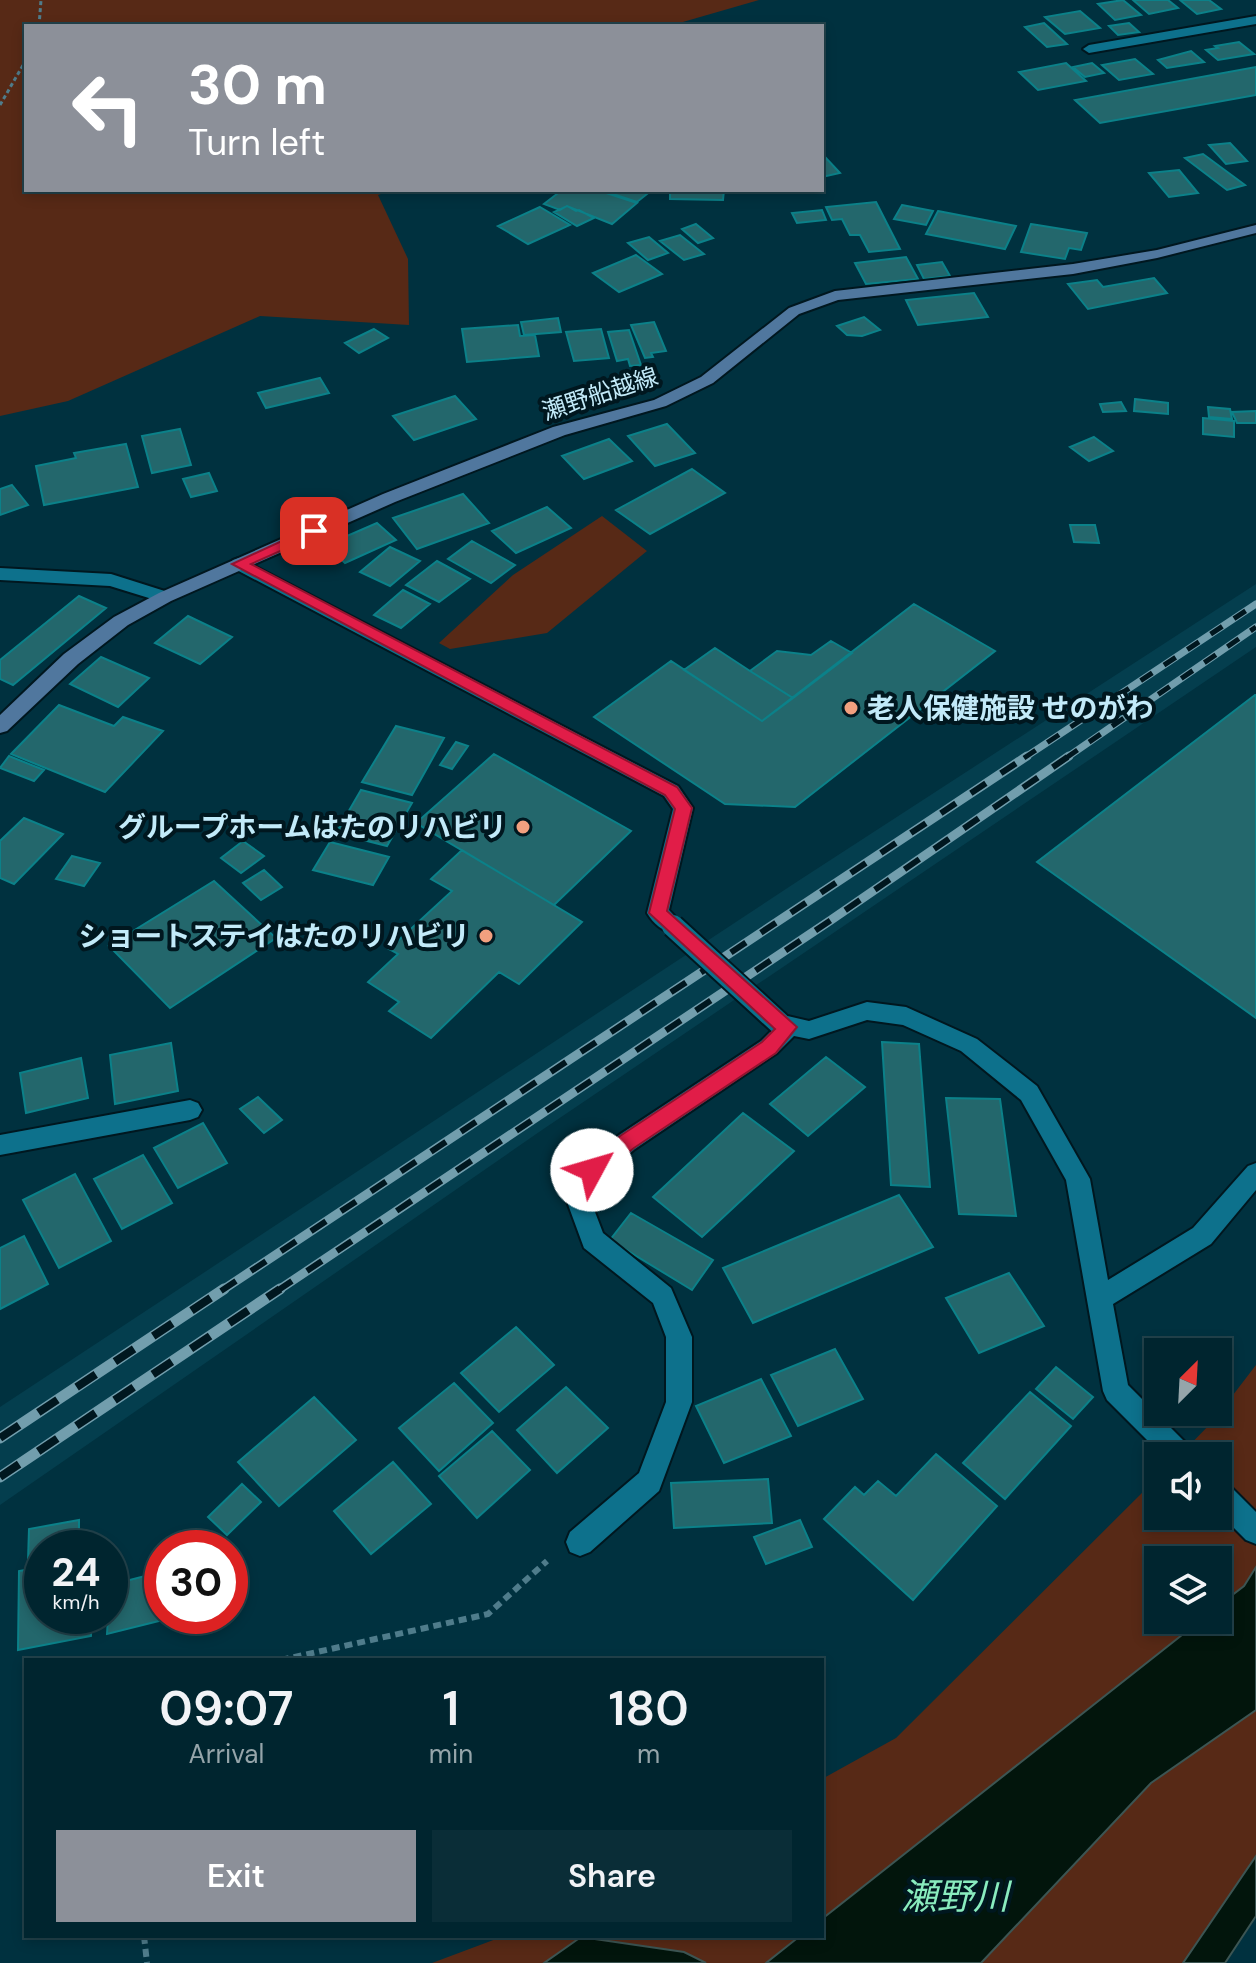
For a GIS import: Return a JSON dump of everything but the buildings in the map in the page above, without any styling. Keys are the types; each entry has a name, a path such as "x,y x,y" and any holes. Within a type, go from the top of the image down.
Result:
{"main road":[{"name":"瀬野船越線","path":"0,726 71,659 121,621 165,597 389,498 559,431 660,403 707,380 794,311 835,296 1073,269 1157,254 1256,229"}],"street":[{"path":"1089,49 1256,20"},
{"path":"239,564 671,791 683,808 658,913 784,1025 809,1030 867,1011 906,1016 969,1045 1029,1093 1078,1179 1116,1391 1167,1442"},
{"path":"0,574 111,580 165,597"},
{"path":"580,1542 649,1482 679,1402 679,1337 662,1296 593,1240 578,1199 592,1170 769,1047 784,1025"},
{"path":"0,1145 190,1110"},
{"path":"1100,1298 1202,1236 1256,1173"},
{"path":"1232,1507 1256,1531"}],"path":[{"path":"39,24 41,0"},
{"path":"0,105 24,63"},
{"path":"290,1658 488,1614 551,1558 580,1542"},
{"path":"144,1938 147,1963"}],"shaded area":[{"path":"0,0 759,0 676,24 24,24 24,192 387,192 378,195 408,259 409,325 260,316 68,401 0,416"},
{"path":"602,516 647,551 547,633 450,649 439,643 513,575"},
{"path":"1256,584 1256,647 542,1130 0,1505 0,1407 795,883"},
{"path":"1256,1365 1256,1567 1244,1586 1232,1595 1232,1546 1144,1546 1144,1634 1183,1634 824,1917 824,1778 896,1738 1144,1491 1144,1530 1232,1530 1232,1442 1193,1442 1208,1426 1232,1426 1232,1396"},
{"path":"1256,1710 1256,1856 1183,1963 981,1963 1151,1783"},
{"path":"499,1938 580,1938 544,1963 432,1963"},
{"path":"588,1938 797,1938 766,1963 706,1963 684,1952"}],"water":[{"name":"瀬野川","path":"1256,1567 1256,1710 1151,1783 981,1963 766,1963 797,1938 824,1938 824,1917 1183,1634 1232,1634 1232,1595 1244,1586"},
{"path":"1256,1856 1256,1916 1225,1963 1183,1963"},
{"path":"580,1938 588,1938 684,1952 706,1963 544,1963"}],"railway":[{"path":"1024,758 1256,604"},
{"path":"1066,758 1256,627"},
{"path":"221,1291 1027,756"},
{"path":"277,1291 831,920 1069,756"},
{"path":"0,1438 224,1289"},
{"path":"0,1477 280,1289"}],"place":[{"name":"老人保健施設 せのがわ","path":"851,708"},
{"name":"グループホームはたのリハビリ","path":"523,827"},
{"name":"ショートステイはたのリハビリ","path":"486,936"}],"route":[{"path":"314,531 239,564 671,791 683,808 658,913 779,1023 788,1027 769,1047 627,1142 592,1170"}]}
